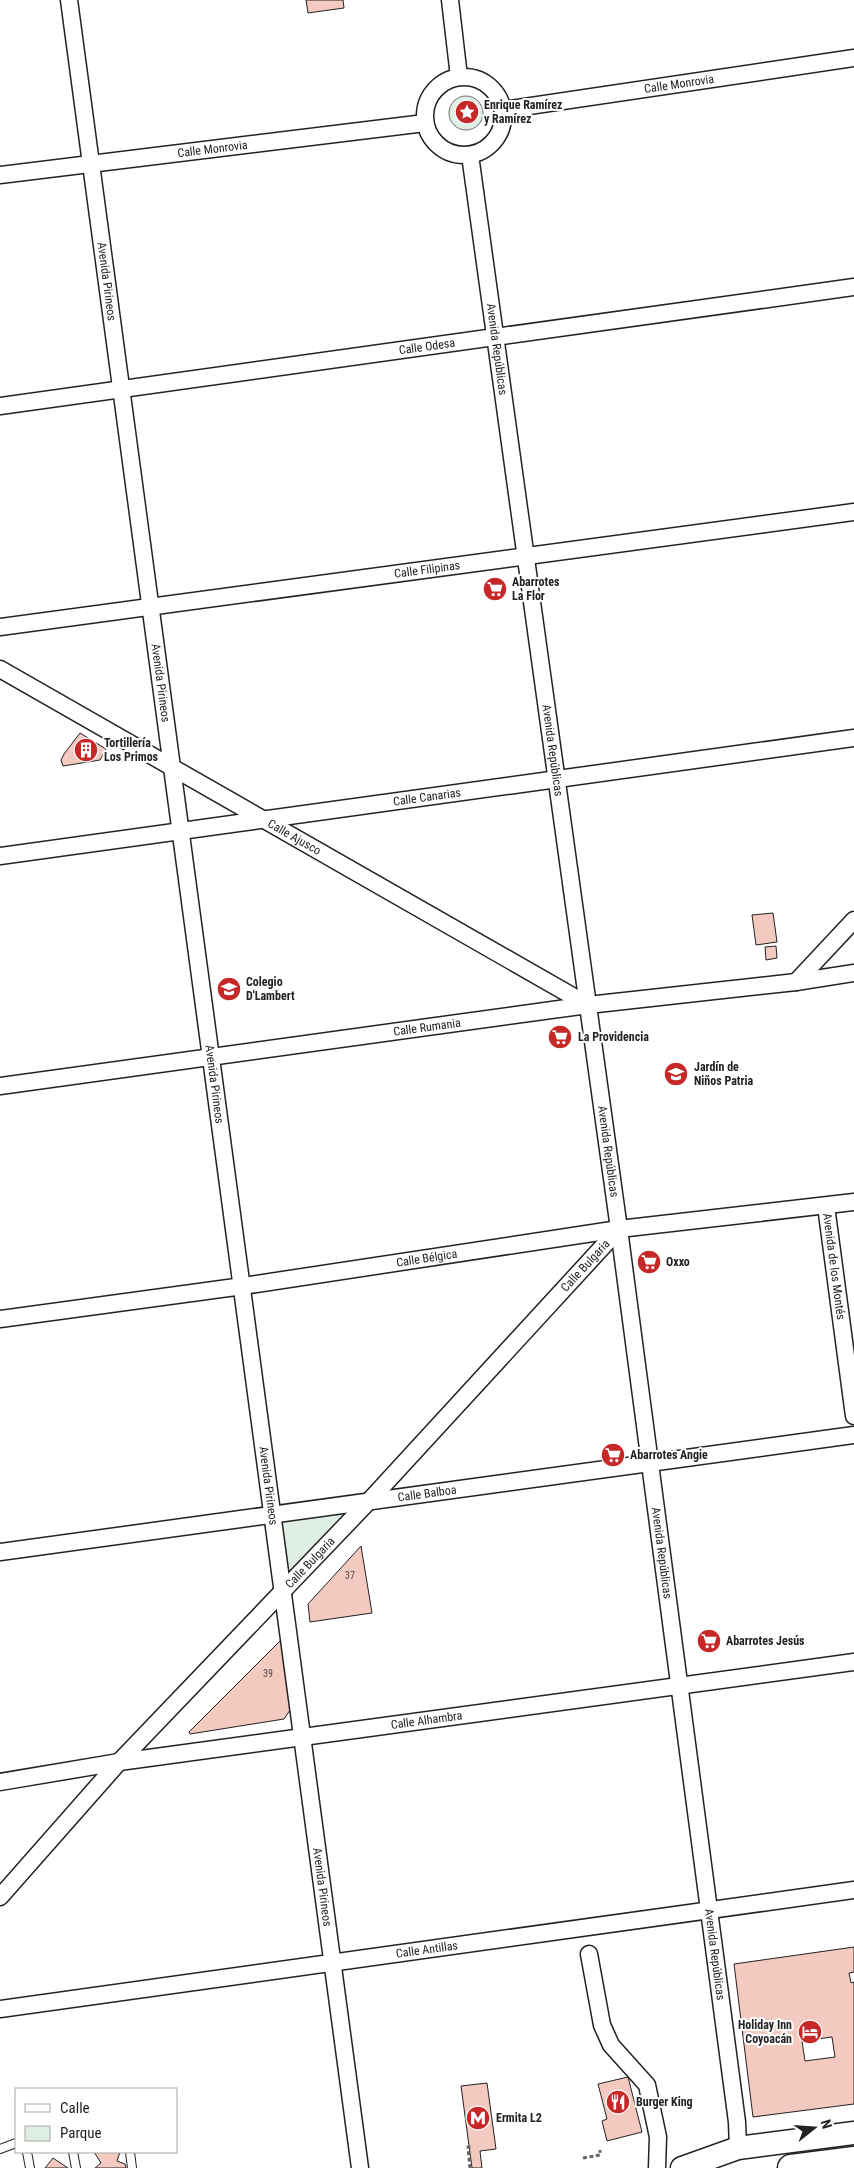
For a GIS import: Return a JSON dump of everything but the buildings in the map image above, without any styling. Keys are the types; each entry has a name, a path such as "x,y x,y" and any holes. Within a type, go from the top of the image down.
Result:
{"highway":[{"path":"791,2168 854,2160"}],"main road":[{"path":"682,2168 738,2148 854,2133"}],"street":[{"name":"Avenida Pirineos","path":"69,0 360,2168"},
{"path":"450,0 459,77"},
{"name":"Calle Monrovia","path":"503,110 854,58"},
{"path":"459,77 471,78 487,85 499,98 503,110 503,122 492,144 482,151 470,155 452,153 437,145 429,135 425,111 429,98 437,88 447,81 459,77"},
{"name":"Calle Monrovia","path":"0,175 91,162 426,123"},
{"name":"Avenida Repúblicas","path":"470,155 619,1229 737,2122 738,2148"},
{"name":"Calle Odesa","path":"0,406 854,287"},
{"name":"Calle Filipinas","path":"0,627 854,512"},
{"name":"Calle Ajusco","path":"0,669 588,1005"},
{"name":"Calle Canarias","path":"0,856 854,738"},
{"path":"796,982 854,920"},
{"name":"Calle Rumania","path":"0,1086 588,1005 854,974"},
{"name":"Calle Bélgica","path":"0,1320 243,1286 619,1229 854,1202"},
{"name":"Avenida de los Montés","path":"826,1206 854,1416"},
{"name":"Calle Bulgaria","path":"0,1897 119,1762 370,1500 619,1229"},
{"name":"Calle Balboa","path":"0,1552 854,1435"},
{"name":"Calle Alhambra","path":"0,1782 119,1762 680,1684 854,1662"},
{"name":"Calle Antillas","path":"0,2008 854,1890"},
{"path":"589,1954 602,2025 611,2045 638,2073 646,2085 658,2138 657,2168"}],"lane":[{"path":"0,2149 15,2142"},
{"path":"27,2153 30,2168"},
{"path":"74,2153 76,2168"},
{"path":"130,2153 132,2168"}],"path":[{"path":"470,2168 468,2147 473,2147"},
{"path":"583,2158 600,2155 600,2150"}],"green space":[{"path":"466,96 478,101 483,113 478,125 466,130 454,125 449,113 454,101"},
{"path":"369,1501 284,1590 276,1514"}],"place":[{"name":"Enrique Ramírez y Ramírez","path":"467,112"},
{"name":"Abarrotes La Flor","path":"495,589"},
{"name":"Tortillería Los Primos","path":"86,750"},
{"name":"Colegio D'Lambert","path":"229,989"},
{"name":"La Providencia","path":"560,1037"},
{"name":"Jardín de Niños Patria","path":"676,1074"},
{"name":"Oxxo","path":"649,1262"},
{"name":"Abarrotes Angie","path":"613,1455"},
{"name":"Abarrotes Jesús","path":"709,1641"},
{"name":"Holiday Inn Coyoacán","path":"810,2032"},
{"name":"Burger King","path":"618,2102"},
{"name":"Ermita L2","path":"478,2118"}]}
